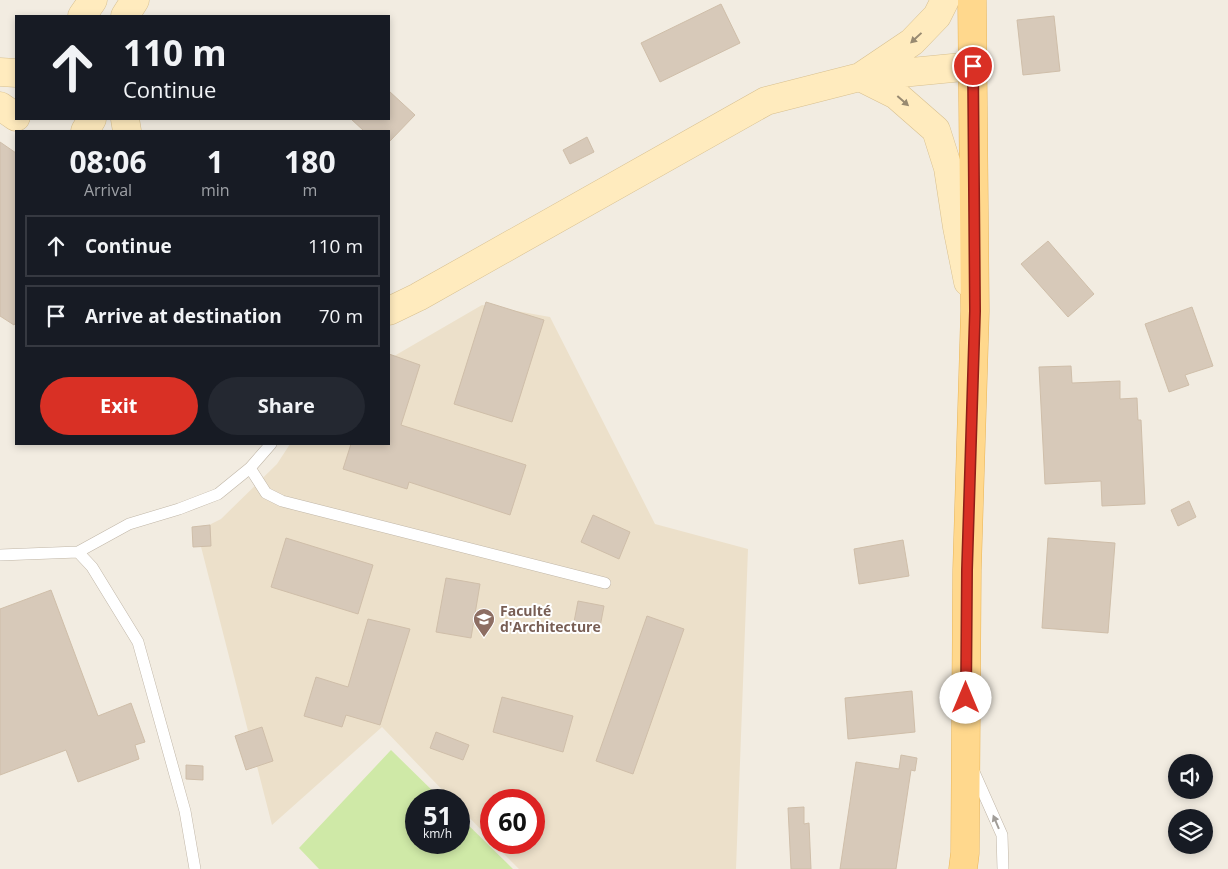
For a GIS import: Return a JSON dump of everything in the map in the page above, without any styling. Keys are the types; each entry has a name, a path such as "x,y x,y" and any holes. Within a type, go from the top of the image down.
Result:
{"main road":[{"path":"83,15 92,0"},
{"path":"860,77 912,42 937,16 945,0"},
{"path":"963,869 967,570 975,311 972,0"},
{"path":"390,311 418,297 766,101 860,77 973,66"},
{"path":"860,77 896,95 936,130 948,168 957,226 975,311"},
{"path":"0,106 15,117"}],"lane":[{"path":"390,323 418,297"},
{"path":"0,556 78,552 128,524 179,509 218,494 250,468 270,445"},
{"path":"250,468 266,493 282,501 605,583"},
{"path":"78,552 92,567 138,642 184,811 195,869"},
{"path":"966,752 1002,836 1003,869"}],"shaded area":[{"name":"Faculté d'Architecture","path":"482,305 550,317 655,524 748,549 736,869 519,869 504,854 545,854 545,789 480,789 480,829 470,818 470,789 441,789 382,727 272,825 197,531 221,519 277,464 289,445 390,445 390,358"}],"green space":[{"path":"391,750 431,789 405,789 405,854 470,854 470,827 480,837 480,854 498,854 513,869 319,869 299,848"}],"building":[{"path":"721,4 740,43 660,82 641,43"},
{"path":"1054,16 1060,71 1023,75 1017,20"},
{"path":"390,92 415,115 390,141 390,130 363,130 352,120 390,120"},
{"path":"587,137 594,152 570,164 563,150"},
{"path":"0,142 15,152 15,324 14,325 0,316"},
{"path":"1048,241 1094,294 1068,317 1021,264"},
{"path":"486,302 544,320 512,422 454,404"},
{"path":"1192,307 1213,366 1185,375 1189,385 1169,392 1145,324"},
{"path":"390,354 420,365 401,425 526,465 510,515 409,482 407,489 343,469 351,445 390,445"},
{"path":"1071,366 1072,383 1120,381 1120,399 1137,398 1138,420 1141,420 1145,504 1102,506 1101,481 1045,484 1039,367"},
{"path":"1189,501 1196,517 1178,526 1171,510"},
{"path":"593,515 630,532 619,559 581,542"},
{"path":"210,525 211,546 193,547 192,527"},
{"path":"286,538 373,565 358,614 271,587"},
{"path":"1048,538 1115,543 1108,633 1042,628"},
{"path":"903,540 909,576 859,584 854,549"},
{"path":"446,578 480,584 471,638 436,632"},
{"path":"51,590 98,716 131,703 145,742 135,745 139,759 78,782 66,750 0,775 0,609"},
{"path":"578,601 604,606 600,627 574,622"},
{"path":"647,616 684,629 633,774 596,761"},
{"path":"368,619 410,629 380,725 346,715 342,727 304,716 316,677 348,687"},
{"path":"912,691 915,732 848,739 845,698"},
{"path":"502,697 573,716 563,752 493,732"},
{"path":"262,727 273,761 246,770 235,736"},
{"path":"436,732 469,745 463,760 430,748"},
{"path":"901,755 917,758 915,771 911,770 896,869 840,869 856,762 899,769"},
{"path":"186,765 203,766 203,780 186,779"},
{"path":"804,807 804,824 809,823 811,869 791,869 788,808"}],"place":[{"name":"Faculté d'Architecture","path":"484,638"}],"route":[{"path":"966,698 967,570 975,311 973,66"}]}
